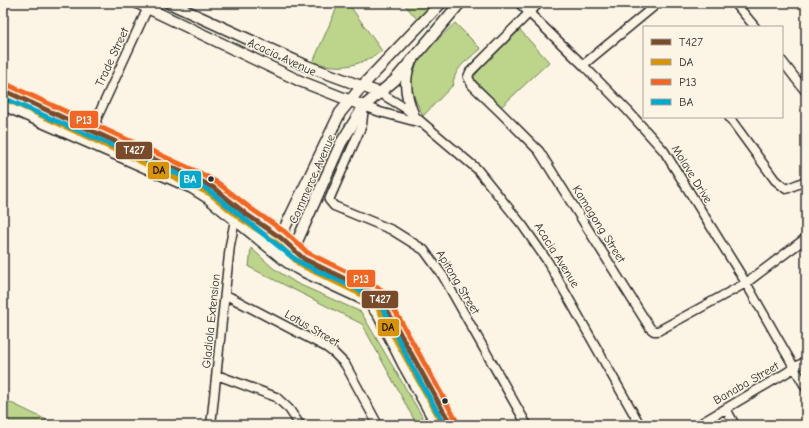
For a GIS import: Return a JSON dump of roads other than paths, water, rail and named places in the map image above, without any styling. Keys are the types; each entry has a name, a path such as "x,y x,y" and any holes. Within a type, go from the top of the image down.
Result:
{"main road":[{"name":"Acacia Avenue","path":"137,3 149,6 300,81 364,106"},
{"name":"Acacia Avenue","path":"168,3 307,66 380,93"},
{"name":"Commerce Avenue","path":"274,251 340,113 362,86 441,3"},
{"name":"Commerce Avenue","path":"287,262 295,250 340,144 364,106 395,80 460,3"},
{"path":"413,58 408,70 406,88 409,103 418,120"},
{"path":"3,90 84,126 214,188 246,214 281,238 304,259 374,293 383,303 451,425"},
{"path":"3,104 192,188 208,198 287,262 298,269 369,302 437,425"}],"street":[{"name":"Molave Drive","path":"519,3 583,65 628,111 664,151 746,283 806,388"},
{"name":"Kamagong Street","path":"539,3 470,72 468,77 472,85 500,110 539,151 650,328 654,331 658,331 746,283 806,238"},
{"path":"583,65 658,3"},
{"path":"735,3 752,26"},
{"name":"Trade Street","path":"96,120 149,6"},
{"path":"783,62 806,92"},
{"name":"Acacia Avenue","path":"380,93 405,108 477,169 523,226 548,262 640,425"},
{"name":"Acacia Avenue","path":"364,106 380,112 418,120"},
{"name":"Apitong Street","path":"364,106 362,125 329,200 334,206 392,230 424,250 443,276 527,425"},
{"path":"730,118 775,180 786,189 806,179"},
{"path":"78,138 84,126 96,120 99,134 95,145"},
{"name":"Gladiola Extension","path":"211,425 226,294 230,244 235,220"},
{"name":"Lotus Street","path":"226,294 334,352 345,364 378,425"},
{"name":"Banaba Street","path":"698,425 806,361"},
{"path":"217,375 276,397 290,409 300,425"},
{"path":"726,409 735,425"}]}
